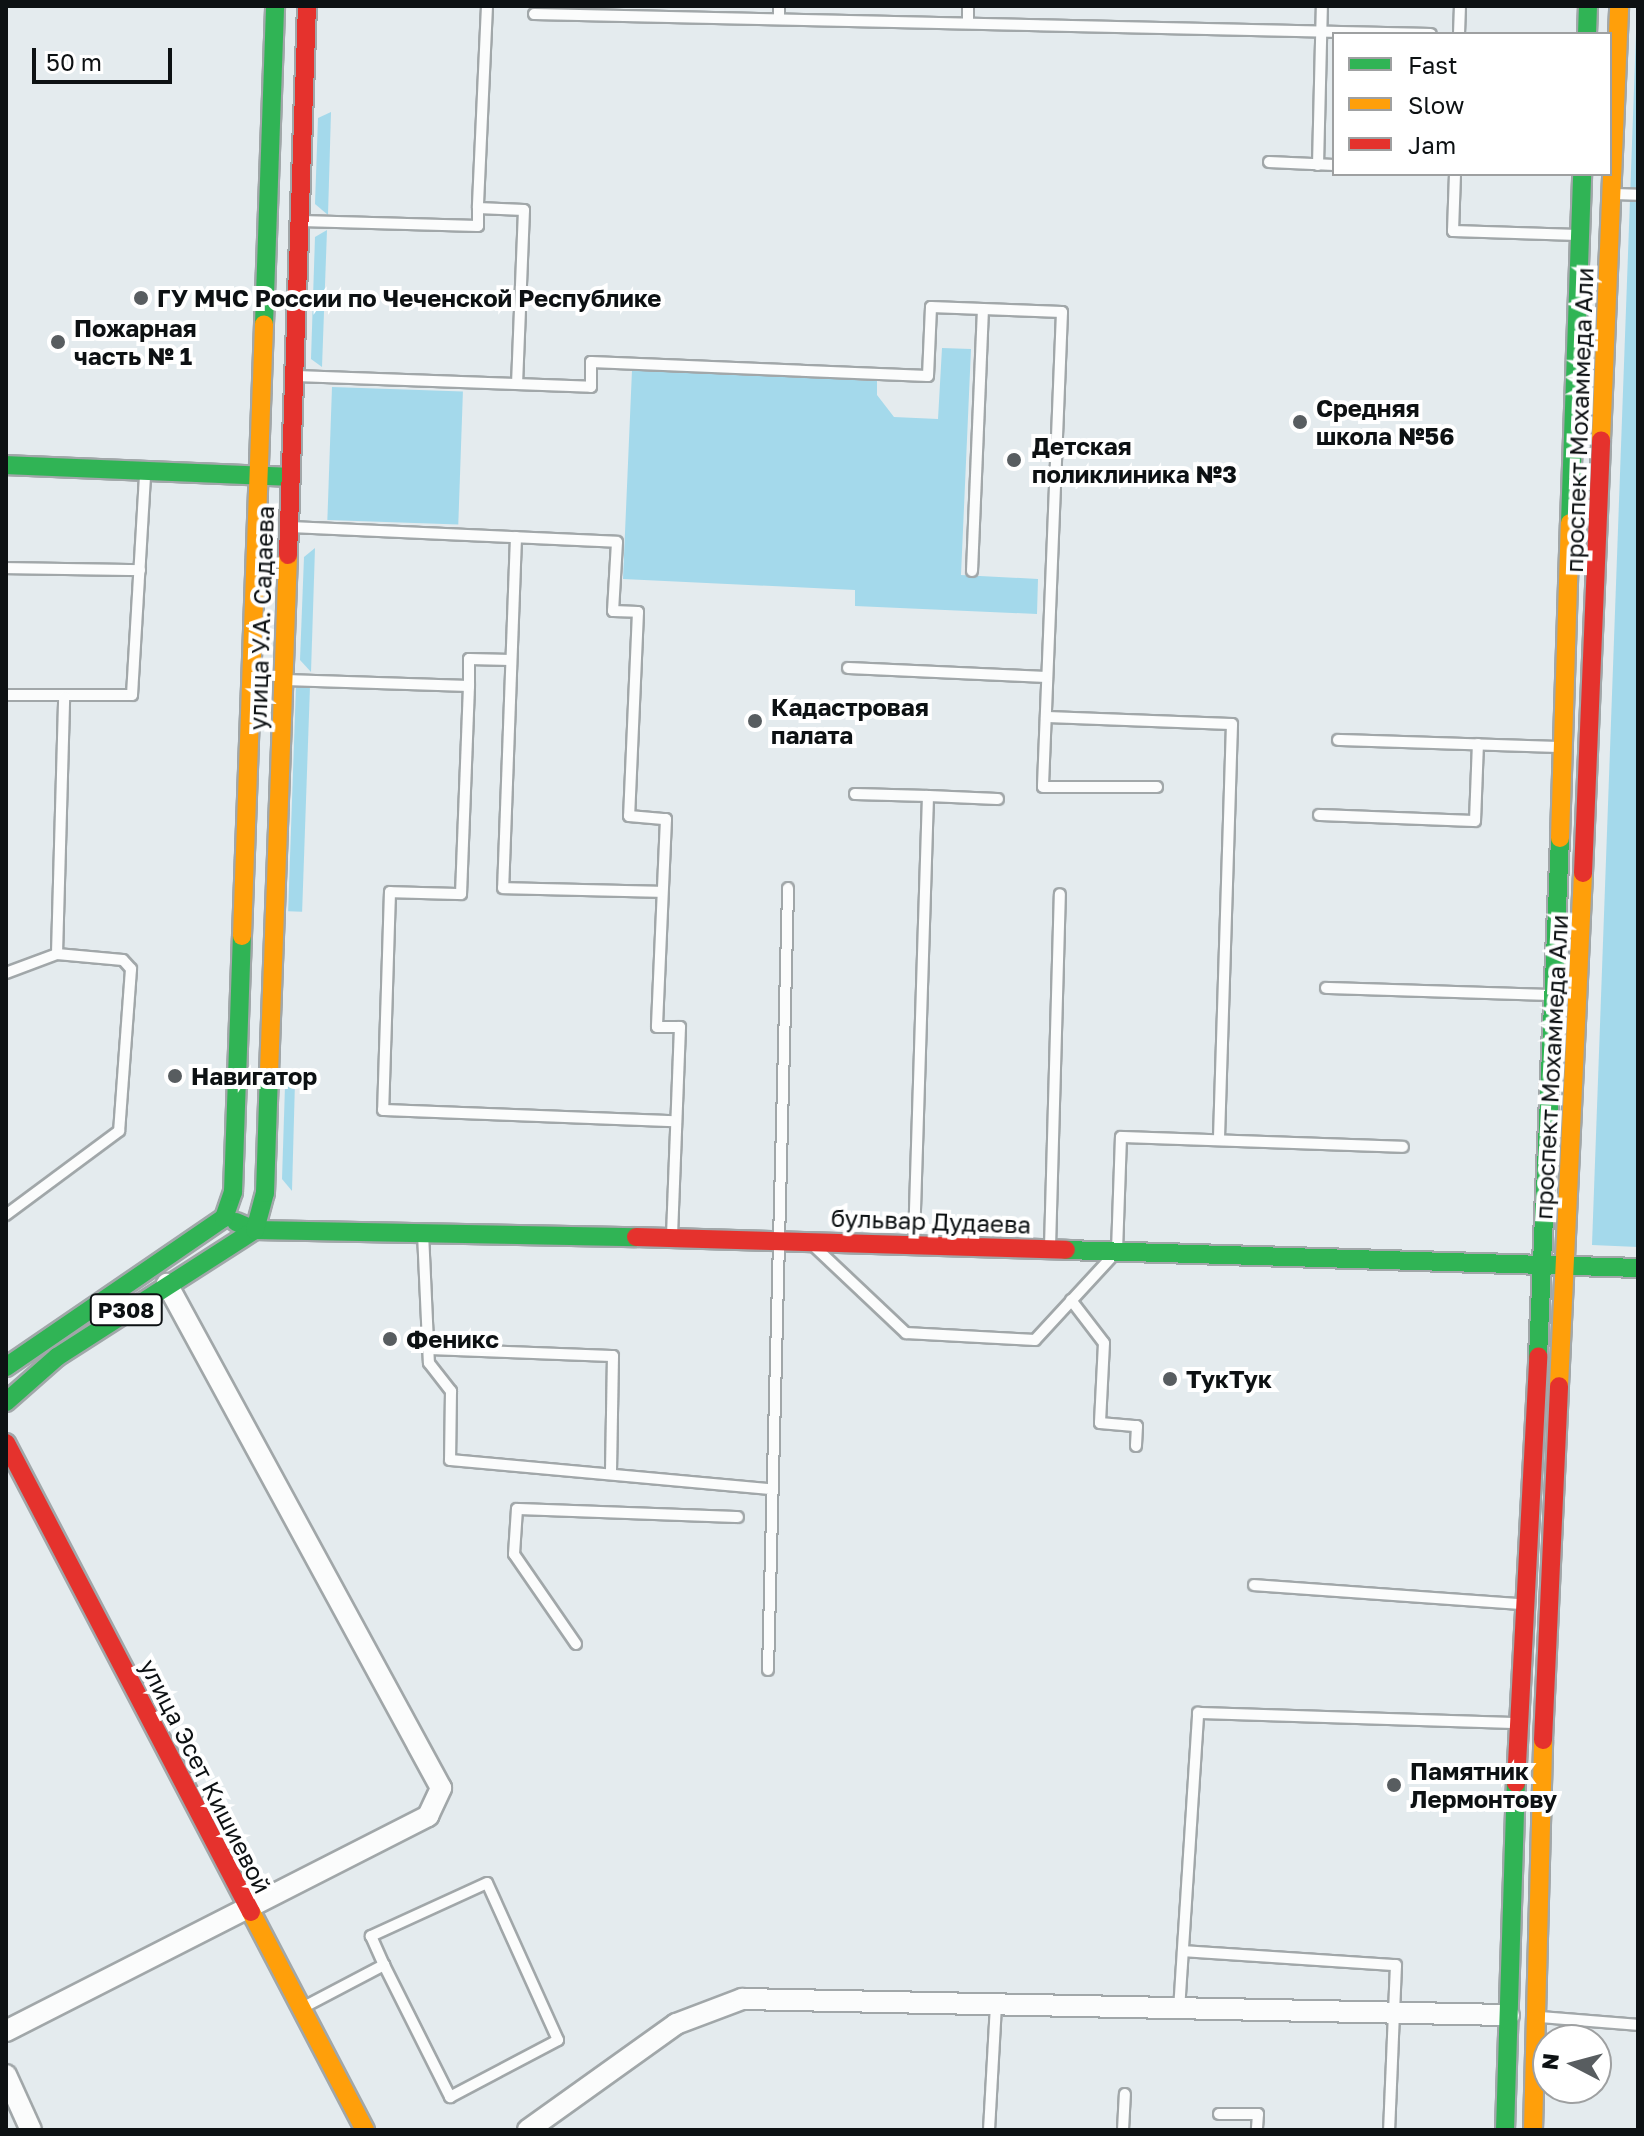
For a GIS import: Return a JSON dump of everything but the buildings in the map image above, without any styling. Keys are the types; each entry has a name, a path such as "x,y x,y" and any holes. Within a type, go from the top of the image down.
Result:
{"main road":[{"name":"улица У.А. Садаева","path":"224,1218 233,1192 275,6"},
{"name":"улица У.А. Садаева","path":"255,1230 265,1193 307,6"},
{"path":"1587,32 1588,6"},
{"name":"проспект Мохаммеда Али","path":"1533,2130 1547,1602 1566,1265 1619,6"},
{"name":"проспект Мохаммеда Али","path":"1505,2130 1521,1605 1545,1264 1582,176"},
{"path":"6,465 290,477"},
{"name":"бульвар Дудаева","path":"224,1218 255,1230 423,1230 1638,1268"},
{"name":"P308","path":"6,1367 224,1218"},
{"name":"P308","path":"6,1402 57,1357 255,1230"},
{"name":"улица Эсет Кишиевой","path":"6,1443 365,2130"}],"street":[{"path":"6,2031 250,1911 428,1816 441,1788 167,1284"},
{"path":"528,2130 676,2024 742,1999 996,2001 1179,2010 1509,2015"},
{"path":"6,2075 11,2099 31,2130"}],"lane":[{"path":"299,221 478,226 487,6"},
{"path":"779,6 779,19"},
{"path":"968,6 968,23"},
{"path":"1318,165 1322,6"},
{"path":"1459,32 1460,6"},
{"path":"534,14 1332,32"},
{"path":"1269,162 1332,165"},
{"path":"1455,176 1453,231 1580,235"},
{"path":"1612,194 1638,195"},
{"path":"478,208 524,210 517,384"},
{"path":"294,376 591,387 591,362 928,376 931,307 1062,312 1043,787 1157,787"},
{"path":"972,571 983,309"},
{"path":"6,696 132,695 145,471"},
{"path":"288,527 617,542 613,611 638,612 629,816 666,819 657,1027 680,1027 672,1238"},
{"path":"516,537 503,888 662,892"},
{"path":"6,568 140,570"},
{"path":"511,660 469,659 461,894 390,892 383,1110 676,1121"},
{"path":"848,668 1047,677"},
{"path":"283,680 469,686"},
{"path":"57,954 64,697"},
{"path":"1046,717 1232,724 1219,1140"},
{"path":"1338,740 1563,747"},
{"path":"1319,815 1475,821 1478,744"},
{"path":"855,794 998,799"},
{"path":"914,1245 928,796"},
{"path":"768,1670 788,888"},
{"path":"1050,1249 1060,894"},
{"path":"6,973 57,954 130,965 119,1129 6,1215"},
{"path":"1326,988 1555,995"},
{"path":"810,1242 906,1333 1035,1340 1117,1251 1121,1137 1403,1147"},
{"path":"423,1230 429,1363 451,1391 450,1460 561,1473 611,1473 771,1489"},
{"path":"1071,1300 1104,1343 1100,1423 1137,1426 1136,1446"},
{"path":"428,1349 613,1356 611,1473"},
{"path":"576,1644 514,1554 517,1509 738,1517"},
{"path":"1254,1585 1521,1605"},
{"path":"1179,2010 1198,1713 1518,1723"},
{"path":"487,1883 558,2040 450,2097 384,1965 371,1936 487,1883"},
{"path":"1183,1951 1396,1965 1389,2130"},
{"path":"301,2008 384,1965"},
{"path":"989,2130 996,2001"},
{"path":"1509,2015 1638,2025"},
{"path":"1123,2130 1125,2094"},
{"path":"1219,2114 1258,2114 1257,2130"}],"shaded area":[{"path":"1638,6 1638,1247 1592,1245"},
{"path":"331,112 328,215 315,204 318,118"},
{"path":"327,230 322,367 311,359 315,237"},
{"path":"942,348 971,349 961,575 1038,579 1037,614 855,606 855,590 623,579 632,370 877,381 877,395 894,417 938,419"},
{"path":"332,387 463,392 458,524 327,520"},
{"path":"315,548 311,672 300,660 304,557"},
{"path":"296,686 310,686 302,912 288,911"},
{"path":"295,1081 292,1191 282,1179 285,1086"}],"traffic: fast":[{"path":"264,324 275,6"},
{"path":"1587,32 1588,6"},
{"path":"1570,523 1582,176"},
{"path":"6,465 290,477"},
{"path":"1538,1357 1560,838"},
{"path":"6,1367 224,1218 233,1192 242,936"},
{"path":"6,1402 57,1357 255,1230 265,1193 269,1073"},
{"path":"236,1222 255,1230 636,1237"},
{"path":"1066,1250 1638,1268"},
{"path":"1505,2130 1516,1783"}],"traffic: slow":[{"path":"1612,175 1619,6"},
{"path":"1601,440 1612,176"},
{"path":"242,936 264,324"},
{"path":"1560,838 1570,523"},
{"path":"269,1073 288,555"},
{"path":"1559,1386 1583,873"},
{"path":"1533,2130 1543,1740"},
{"path":"251,1912 365,2130"}],"traffic: jam":[{"path":"288,555 307,6"},
{"path":"1583,873 1601,440"},
{"path":"636,1237 1066,1250"},
{"path":"1516,1783 1538,1357"},
{"path":"1543,1740 1559,1386"},
{"path":"6,1443 251,1912"}],"place":[{"name":"ГУ МЧС России по Чеченской Республике","path":"141,298"},
{"name":"Пожарная часть № 1","path":"58,342"},
{"name":"Средняя школа №56","path":"1300,422"},
{"name":"Детская поликлиника №3","path":"1014,460"},
{"name":"Кадастровая палата","path":"755,721"},
{"name":"Навигатор","path":"175,1076"},
{"name":"Феникс","path":"390,1339"},
{"name":"ТукТук","path":"1170,1379"},
{"name":"Памятник Лермонтову","path":"1394,1785"}]}
